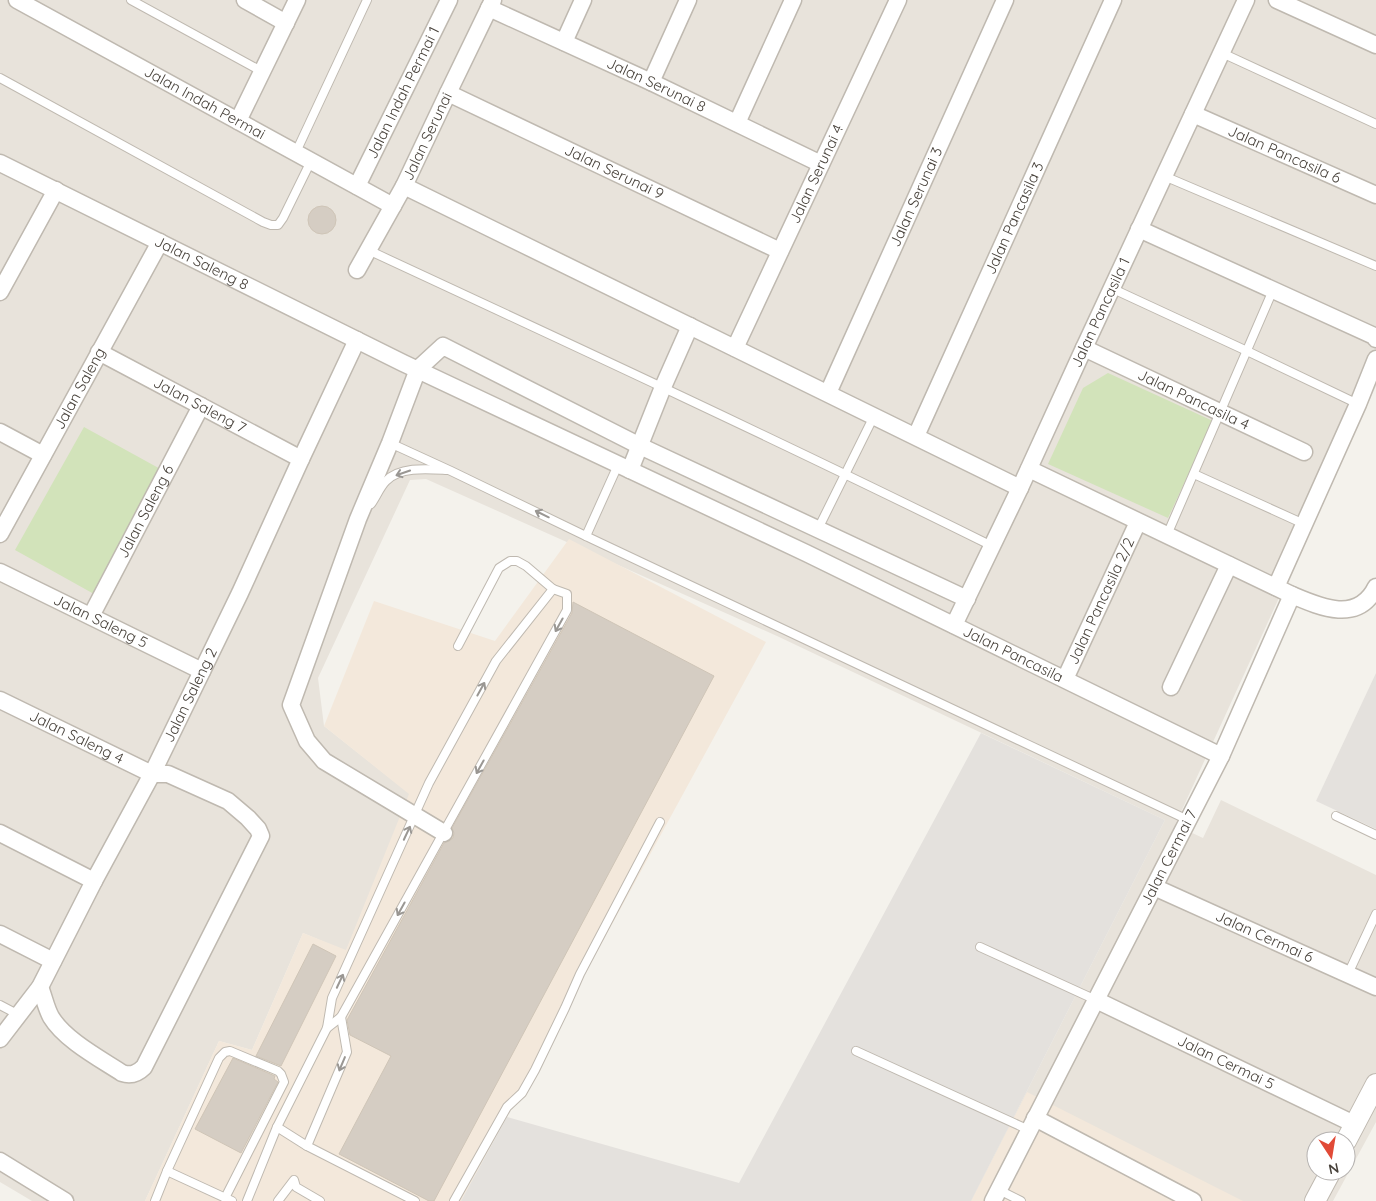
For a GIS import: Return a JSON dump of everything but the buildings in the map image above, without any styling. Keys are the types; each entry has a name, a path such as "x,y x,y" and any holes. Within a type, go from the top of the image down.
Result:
{"street":[{"name":"Jalan Indah Permai","path":"17,0 393,206"},
{"path":"245,0 286,23"},
{"path":"238,121 297,0"},
{"name":"Jalan Indah Permai 1","path":"358,186 449,0"},
{"path":"564,42 583,0"},
{"path":"651,82 688,0"},
{"path":"737,123 792,0"},
{"name":"Jalan Serunai 4","path":"735,348 898,0"},
{"name":"Jalan Serunai 3","path":"828,394 1005,0"},
{"name":"Jalan Pancasila 3","path":"916,436 1113,0"},
{"name":"Jalan Pancasila 1","path":"954,625 1029,470 1111,288 1246,0"},
{"path":"1277,0 1376,45"},
{"name":"Jalan Serunai 8","path":"491,4 564,42 821,164"},
{"name":"Jalan Serunai","path":"357,270 404,186 491,4"},
{"name":"Jalan Serunai 9","path":"448,93 780,251"},
{"name":"Jalan Pancasila 6","path":"1193,114 1376,195"},
{"name":"Jalan Saleng 8","path":"0,162 410,366 624,467"},
{"path":"404,186 1020,488"},
{"path":"0,292 56,190"},
{"path":"1139,230 1374,336 1376,339"},
{"name":"Jalan Saleng","path":"0,534 160,242"},
{"path":"624,467 640,446 690,326"},
{"name":"Jalan Saleng 2","path":"0,1039 40,987 94,881 152,774 240,593 300,459 357,340"},
{"path":"444,832 324,760 307,741 291,705 358,519 390,443 410,366 443,346 640,446 967,599"},
{"name":"Jalan Pancasila 4","path":"1084,348 1304,452"},
{"name":"Jalan Saleng 7","path":"99,352 300,459"},
{"path":"1276,587 1358,404 1376,359"},
{"name":"Jalan Saleng 6","path":"90,616 201,406"},
{"path":"0,432 43,455"},
{"name":"Jalan Pancasila","path":"624,467 806,553 1221,756"},
{"path":"1029,470 1321,607 1335,610 1356,607 1372,595 1376,587"},
{"name":"Jalan Pancasila 2/2","path":"1065,679 1138,522"},
{"path":"806,553 818,529"},
{"path":"1171,687 1229,565"},
{"name":"Jalan Saleng 5","path":"0,572 202,671"},
{"name":"Jalan Cermai 7","path":"996,1195 1221,756 1292,595"},
{"name":"Jalan Saleng 4","path":"0,700 152,774 168,774 228,801 253,823 261,836 144,1067 140,1071 128,1075 122,1073 83,1048 64,1032 52,1017 40,987"},
{"path":"0,833 94,881"},
{"name":"Jalan Cermai 6","path":"1154,887 1376,987"},
{"path":"0,934 53,961"},
{"name":"Jalan Cermai 5","path":"1096,1000 1346,1131"},
{"path":"1351,1131 1376,1084"},
{"path":"1032,1124 1193,1201"},
{"path":"0,1161 65,1201"},
{"path":"1315,1201 1326,1181"}],"lane":[{"path":"131,0 263,72"},
{"path":"296,152 367,0"},
{"path":"1222,53 1376,124"},
{"path":"0,78 271,226 278,225 283,218 311,161"},
{"path":"1164,176 1376,266"},
{"path":"368,250 663,387 992,546"},
{"path":"1111,288 1358,404"},
{"path":"1167,536 1273,290"},
{"path":"818,529 874,416"},
{"path":"390,443 1188,820"},
{"path":"586,536 624,467"},
{"path":"358,519 369,507 387,480 405,471 421,469 451,471"},
{"path":"1194,474 1304,524"},
{"path":"327,1028 341,1017 567,610 567,594 553,589 526,566 517,561 510,561 499,568 458,646"},
{"path":"248,1201 277,1128 327,1028 332,998 429,783 496,661 553,589"},
{"path":"1336,816 1376,835"},
{"path":"454,1201 508,1108 522,1093 535,1070 580,974 660,822"},
{"path":"1348,974 1376,914"},
{"path":"980,947 1096,1000"},
{"path":"0,1005 19,1015"},
{"path":"307,1146 347,1052 341,1017"},
{"path":"156,1201 167,1171 222,1054 230,1051 234,1052 278,1071 284,1078 283,1086 228,1200 167,1171"},
{"path":"856,1051 1032,1124"},
{"path":"277,1128 307,1146 415,1201"},
{"path":"278,1201 294,1180 296,1187 320,1201"},
{"path":"996,1195 1021,1201"}],"shaded area":[{"path":"0,0 1376,0 1376,386 1175,825 1203,838 1221,800 1376,875 1376,1122 1356,1159 1356,1131 1306,1131 1306,1181 1344,1181 1333,1201 971,1201 1165,820 777,636 426,479 410,480 318,678 324,726 410,794 346,951 303,933 252,1050 219,1041 145,1201 32,1201 0,1182"},
{"path":"569,539 766,642 461,1201 145,1201 219,1041 252,1050 303,933 346,950 409,794 324,726 374,601 495,641"},
{"path":"1376,673 1376,829 1316,801"},
{"path":"981,733 1165,820 971,1201 461,1201 507,1117 739,1183"},
{"path":"1027,1092 1243,1201 971,1201"}],"green space":[{"path":"1108,373 1213,421 1168,518 1048,464 1083,388"},
{"path":"84,427 164,471 94,594 15,550"}]}
